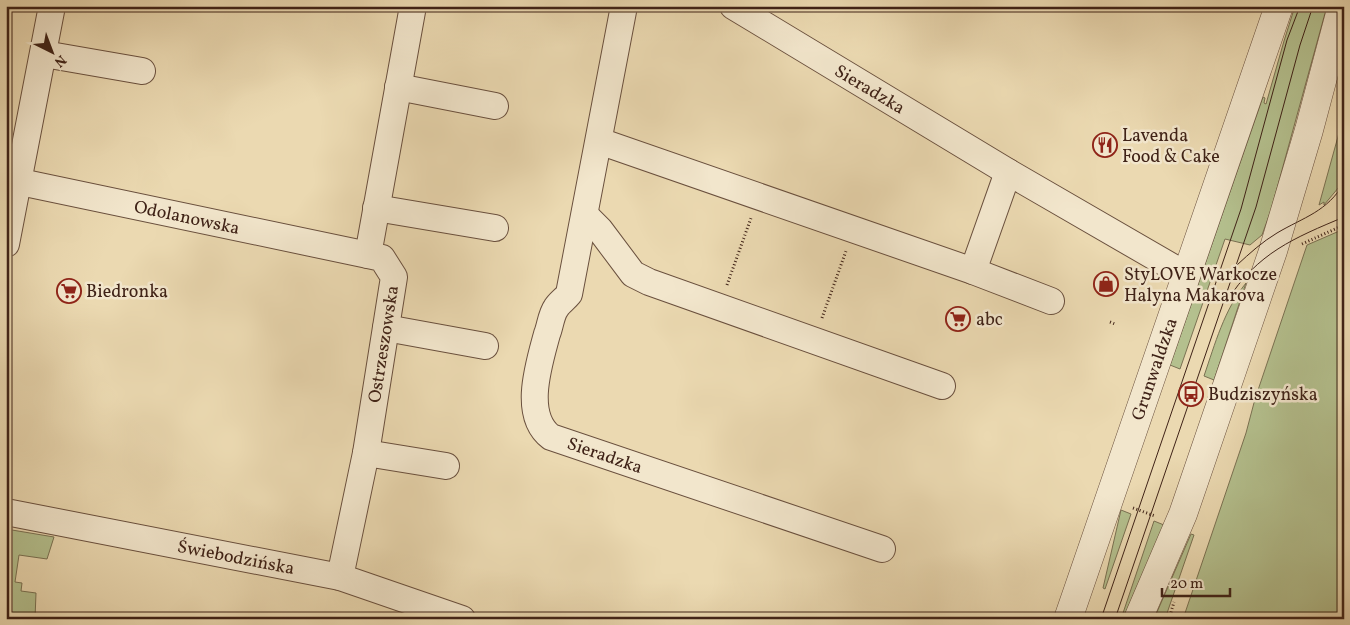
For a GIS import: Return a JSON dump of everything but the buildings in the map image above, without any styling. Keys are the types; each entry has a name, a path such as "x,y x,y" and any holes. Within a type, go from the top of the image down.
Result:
{"street":[{"path":"6,244 13,180 44,54 52,6"},
{"path":"368,256 413,6"},
{"name":"Sieradzka","path":"624,6 569,294 555,309 541,354 534,397 539,424 544,432 552,437 882,549"},
{"name":"Sieradzka","path":"733,6 1008,172 1186,276"},
{"name":"Grunwaldzka","path":"1068,619 1279,6"},
{"path":"1138,619 1179,525 1279,232 1309,130 1342,6"},
{"path":"44,54 142,71"},
{"path":"398,88 495,106"},
{"path":"599,141 973,271 1052,301"},
{"path":"973,271 1008,172"},
{"name":"Odolanowska","path":"13,180 368,256"},
{"path":"376,208 495,228"},
{"path":"584,215 600,230 633,274 649,282 942,386"},
{"name":"Ostrzeszowska","path":"340,577 366,453 394,277 382,258 368,256"},
{"path":"386,328 485,346"},
{"path":"366,453 446,466"},
{"name":"Świebodzińska","path":"6,512 340,577 462,619"}],"path":[{"path":"724,293 752,214"},
{"path":"1299,245 1344,225"},
{"path":"819,326 847,247"},
{"path":"1110,322 1115,324"},
{"path":"1109,500 1179,525"}],"green space":[{"path":"1295,6 1327,6 1271,210 1262,235 1250,245 1225,239 1180,369 1170,365 1263,97 1266,104"},
{"path":"1344,115 1344,178 1324,205 1324,202 1319,205"},
{"path":"1344,229 1344,619 1183,619 1307,245"},
{"path":"1246,283 1214,380 1204,376 1226,316 1238,293"},
{"path":"1121,510 1131,514 1105,589 1103,588"},
{"path":"1154,521 1164,525 1123,619 1121,619"},
{"path":"6,529 54,537 47,559 19,555 15,582 22,583 21,591 36,593 35,619 6,619"},
{"path":"1191,534 1194,535 1165,619 1154,619"}],"tram line":[{"path":"1101,619 1241,209 1287,40 1300,6"},
{"path":"1115,619 1256,207 1300,45 1313,6"},
{"path":"1237,265 1272,236 1314,213 1330,201 1344,183"},
{"path":"1227,301 1239,284 1264,259 1293,240 1344,217"}],"place":[{"name":"Lavenda Food & Cake","path":"1105,145"},
{"name":"StyLOVE Warkocze Halyna Makarova","path":"1106,284"},
{"name":"Biedronka","path":"69,291"},
{"name":"abc","path":"958,319"},
{"name":"Budziszyńska","path":"1191,394"}]}
